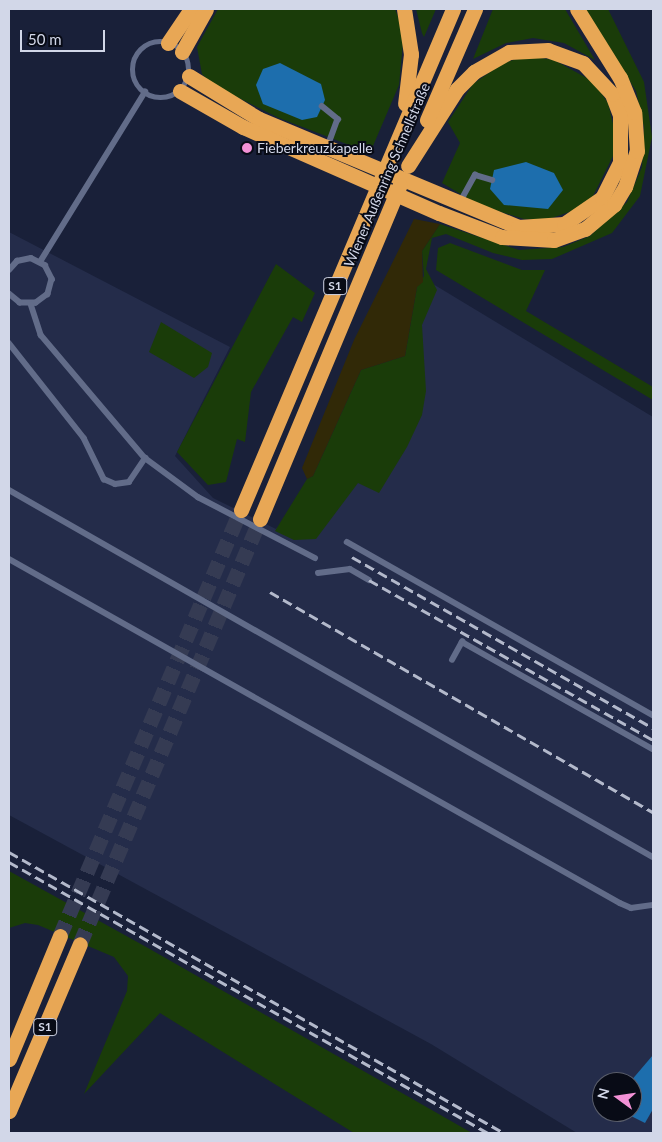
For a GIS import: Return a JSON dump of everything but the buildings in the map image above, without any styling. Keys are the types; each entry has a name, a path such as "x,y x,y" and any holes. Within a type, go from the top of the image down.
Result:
{"highway":[{"path":"168,43 191,9"},
{"path":"182,52 206,9"},
{"path":"401,130 411,54 404,9"},
{"name":"Wiener Außenring Schnellstraße","path":"241,510 452,9"},
{"name":"Wiener Außenring Schnellstraße","path":"260,519 474,9"},
{"path":"447,206 502,237 540,242 586,228 614,205 633,169 638,130 620,78 577,9"},
{"path":"189,76 260,119 333,157 447,206 501,223 537,229 564,224 588,211 612,182 622,142 620,115 598,74 567,55 548,50 528,49 494,58 457,89 408,166"},
{"path":"180,91 243,127 333,157"},
{"name":"S1","path":"9,1059 60,936"},
{"name":"S1","path":"9,1111 80,944"}],"lane":[{"path":"168,43 182,52 189,76 180,91 164,98 144,92 133,72 138,55 151,44 168,43"},
{"path":"40,262 144,92"},
{"path":"322,106 338,119 333,157"},
{"path":"447,206 475,175 492,180"},
{"path":"9,270 24,258 40,262 49,271 51,286 43,300 31,304 20,303 9,294"},
{"path":"31,304 41,335 145,458 198,497 315,558"},
{"path":"9,344 84,438 104,479 115,484 129,482 145,458"},
{"path":"9,490 653,858"},
{"path":"347,542 653,715"},
{"path":"9,559 620,903 631,908 653,905"},
{"path":"318,573 350,569 370,580"},
{"path":"452,660 462,642 653,749"}],"shaded area":[{"path":"9,232 230,347 175,456 213,498 276,529 362,436 401,441 412,334 433,284 653,417 653,1133 577,1133 431,1044 9,815"}],"green space":[{"path":"218,9 395,9 404,32 399,85 370,153 279,118 213,85 202,74 197,47"},
{"path":"416,9 436,9 424,37 422,33"},
{"path":"493,9 565,9 595,60 564,43 533,38 506,43 473,59"},
{"path":"585,9 608,9 644,82 652,137 640,196 612,233 552,259 522,260 493,253 446,234 432,238 426,269 437,290 422,325 426,391 422,415 407,447 379,493 358,483 316,539 294,540 275,531 307,479 313,476 361,370 405,356 417,287 424,276 422,251 440,224 519,250 563,247 590,236 627,202 642,167 644,127 636,91"},
{"path":"528,56 554,60 594,82 608,103 615,132 614,154 593,196 575,210 549,219 524,219 479,205 442,183 460,143 448,122 473,84 503,63"},
{"path":"450,243 522,270 545,270 526,311 653,387 653,400 436,270 438,248"},
{"path":"276,264 315,293 302,322 293,317 251,392 245,442 237,439 226,482 208,485 177,452"},
{"path":"161,322 212,353 208,367 194,378 149,352"},
{"path":"9,871 472,1133 354,1133 160,1013 84,1094 127,991 128,976 114,957 38,925 25,923 9,928"}],"sand":[{"path":"414,219 440,224 422,251 423,282 417,287 405,356 361,370 313,476 307,479 302,468 354,340"}],"water":[{"path":"280,63 321,84 325,100 317,117 302,120 263,104 256,85 263,69"},
{"path":"526,162 554,173 563,190 548,209 504,205 490,189 494,170"},
{"path":"653,1055 653,1109 645,1123 642,1122 642,1072 639,1072"}],"tunnel":[{"path":"60,936 241,510"},
{"path":"80,944 260,519"}],"railway":[{"path":"352,557 653,728"},
{"path":"369,580 653,740"},
{"path":"270,592 653,812"},
{"path":"9,852 504,1133"},
{"path":"9,862 488,1133"}],"place":[{"name":"Fieberkreuzkapelle","path":"247,148"}]}
